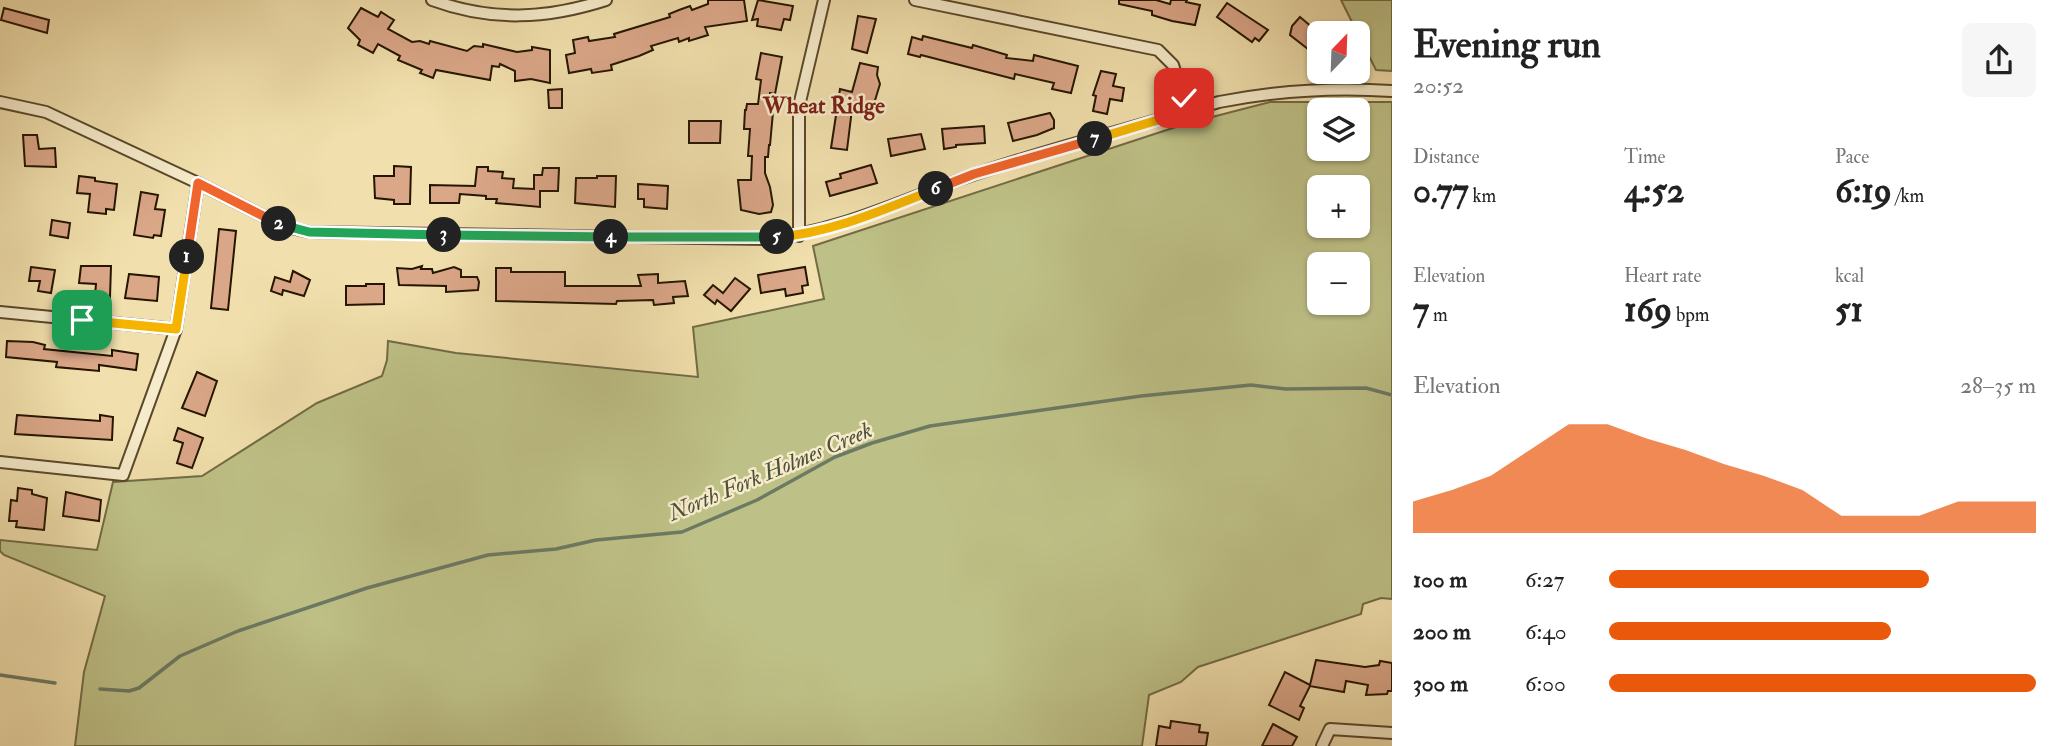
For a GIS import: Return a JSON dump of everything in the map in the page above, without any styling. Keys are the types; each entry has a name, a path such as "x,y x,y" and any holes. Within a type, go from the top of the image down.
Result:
{"street":[{"path":"432,0 474,12 504,16 570,12 606,0"},
{"path":"799,236 799,106 824,0"},
{"path":"915,0 1158,50 1173,65 1188,111"},
{"path":"0,102 46,113 198,183 283,226 309,232 765,239 799,236 870,214 974,174 1188,111 1251,96 1286,92 1392,91"},
{"path":"0,462 123,475 176,329 198,183"},
{"path":"0,312 176,329"},
{"path":"1322,746 1330,729 1392,733"}],"green space":[{"path":"1341,0 1392,0 1392,71 1376,70 1370,58 1370,21 1352,21"},
{"path":"1270,102 1307,102 1307,161 1370,161 1370,102 1392,102 1392,599 1381,598 1363,604 1361,614 1198,667 1181,682 1149,695 1142,746 75,746 84,672 105,596 4,555 0,551 0,540 97,550 113,482 202,476 317,403 382,376 387,360 388,341 456,353 698,377 693,327 824,299 813,246 1185,124"}],"building":[{"path":"708,0 744,0 747,21 705,27 708,35 679,42 678,38 651,46 653,50 611,65 612,70 592,73 591,69 569,73 566,55 575,53 573,40 588,37 589,41 615,37 614,34 670,17 669,14 690,6 692,10 708,4"},
{"path":"758,0 793,6 790,20 784,19 781,30 757,26 758,19 752,20"},
{"path":"1119,0 1156,0 1170,4 1171,0 1187,0 1186,2 1200,5 1195,25 1152,15 1152,11 1119,4"},
{"path":"1227,3 1268,30 1259,41 1255,38 1252,42 1217,17"},
{"path":"4,8 49,20 47,33 1,20"},
{"path":"361,8 378,17 381,12 394,20 388,29 412,42 429,44 430,41 467,51 474,46 483,47 483,44 517,52 532,50 532,47 550,50 550,83 531,79 515,81 515,71 500,64 499,67 492,66 490,80 436,70 433,78 420,73 422,70 398,60 400,56 378,44 373,53 358,45 360,40 348,28"},
{"path":"858,16 876,19 867,53 852,49"},
{"path":"1300,17 1307,23 1307,48 1290,35 1292,26"},
{"path":"923,36 972,48 973,45 1007,55 1006,58 1033,61 1034,55 1078,66 1071,93 1052,89 1054,83 1015,74 1014,79 908,54 912,37 922,40"},
{"path":"761,53 782,57 775,94 770,93 769,112 773,112 768,157 765,157 765,173 773,205 771,212 759,214 741,210 738,180 751,180 752,156 748,156 750,129 744,129 745,110 747,104 758,104 761,80 756,79"},
{"path":"860,63 878,67 880,84 873,107 856,105 855,109 852,109 847,150 831,148 840,89 852,92"},
{"path":"1101,71 1116,74 1113,86 1124,88 1122,101 1110,99 1107,114 1093,111 1096,96 1093,95"},
{"path":"562,89 562,108 549,108 548,90"},
{"path":"1050,113 1054,128 1013,141 1008,123"},
{"path":"689,121 721,121 720,143 689,143"},
{"path":"984,126 985,143 956,145 944,149 942,129"},
{"path":"921,134 925,149 891,156 888,139"},
{"path":"23,135 37,135 39,149 55,148 56,167 25,166"},
{"path":"871,165 877,183 830,196 826,182 841,178 840,174"},
{"path":"394,166 411,167 410,204 394,204 394,200 375,198 374,176 394,176"},
{"path":"477,167 503,172 502,178 514,179 513,188 534,189 534,175 542,175 543,168 559,168 558,191 540,191 540,207 496,203 497,199 486,199 486,196 460,194 459,203 430,203 430,185 475,186"},
{"path":"79,176 117,184 114,210 106,209 106,214 88,212 90,194 77,193"},
{"path":"616,176 615,207 575,203 576,178"},
{"path":"638,184 668,186 667,209 644,207 644,199 638,199"},
{"path":"141,192 158,195 155,209 165,210 161,236 154,235 153,238 134,235"},
{"path":"52,220 70,223 68,238 50,235"},
{"path":"219,229 236,231 228,310 211,308"},
{"path":"81,266 111,266 110,297 95,295 96,284 79,283"},
{"path":"422,266 421,269 432,269 433,273 454,267 461,270 461,277 477,277 478,290 446,292 446,286 399,285 397,268 412,269"},
{"path":"31,267 55,270 51,293 38,291 40,281 29,281"},
{"path":"805,267 808,285 802,286 803,293 786,296 785,289 761,293 758,275"},
{"path":"496,268 511,268 511,272 565,272 565,286 641,286 638,275 658,274 658,283 685,281 688,296 673,297 674,303 654,305 653,300 617,301 616,304 496,301"},
{"path":"293,271 310,280 304,296 283,290 282,295 271,291 275,277 290,282"},
{"path":"129,274 159,277 157,301 125,298"},
{"path":"735,278 750,289 731,311 717,300 715,304 704,295 713,285 723,293"},
{"path":"384,284 384,304 346,305 346,286"},
{"path":"7,341 33,342 45,345 44,349 112,356 112,350 138,354 136,370 99,365 99,371 56,367 57,362 6,357"},
{"path":"197,372 217,381 205,416 182,408"},
{"path":"17,415 100,421 100,415 113,417 112,440 15,434"},
{"path":"178,428 203,438 192,468 177,463 183,443 174,440"},
{"path":"18,488 32,490 32,494 47,498 44,530 16,527 17,521 9,521 11,500 17,501"},
{"path":"66,492 101,500 99,521 63,516"},
{"path":"1316,660 1365,667 1379,665 1380,661 1392,663 1392,691 1387,694 1366,695 1368,685 1346,681 1344,692 1310,686 1300,706 1304,708 1299,720 1269,705 1285,672 1310,685"},
{"path":"1171,721 1200,725 1199,732 1208,733 1206,746 1156,746 1159,726 1170,728"},
{"path":"1273,724 1297,737 1292,746 1262,746"}],"waterway":[{"name":"North Fork Holmes Creek","path":"100,689 129,691 139,688 180,656 238,631 367,588 488,555 556,549 596,540 682,532 757,500 835,457 930,426 1141,396 1251,385 1286,389 1366,388 1392,395"},
{"name":"North Fork Holmes Creek","path":"0,675 55,683"}],"district":[{"name":"Wheat Ridge","path":"824,105"}],"route":[{"path":"82,320 176,329 198,183 283,226 309,232 765,239 799,236 844,223 974,174 1188,111 1184,98"}]}
